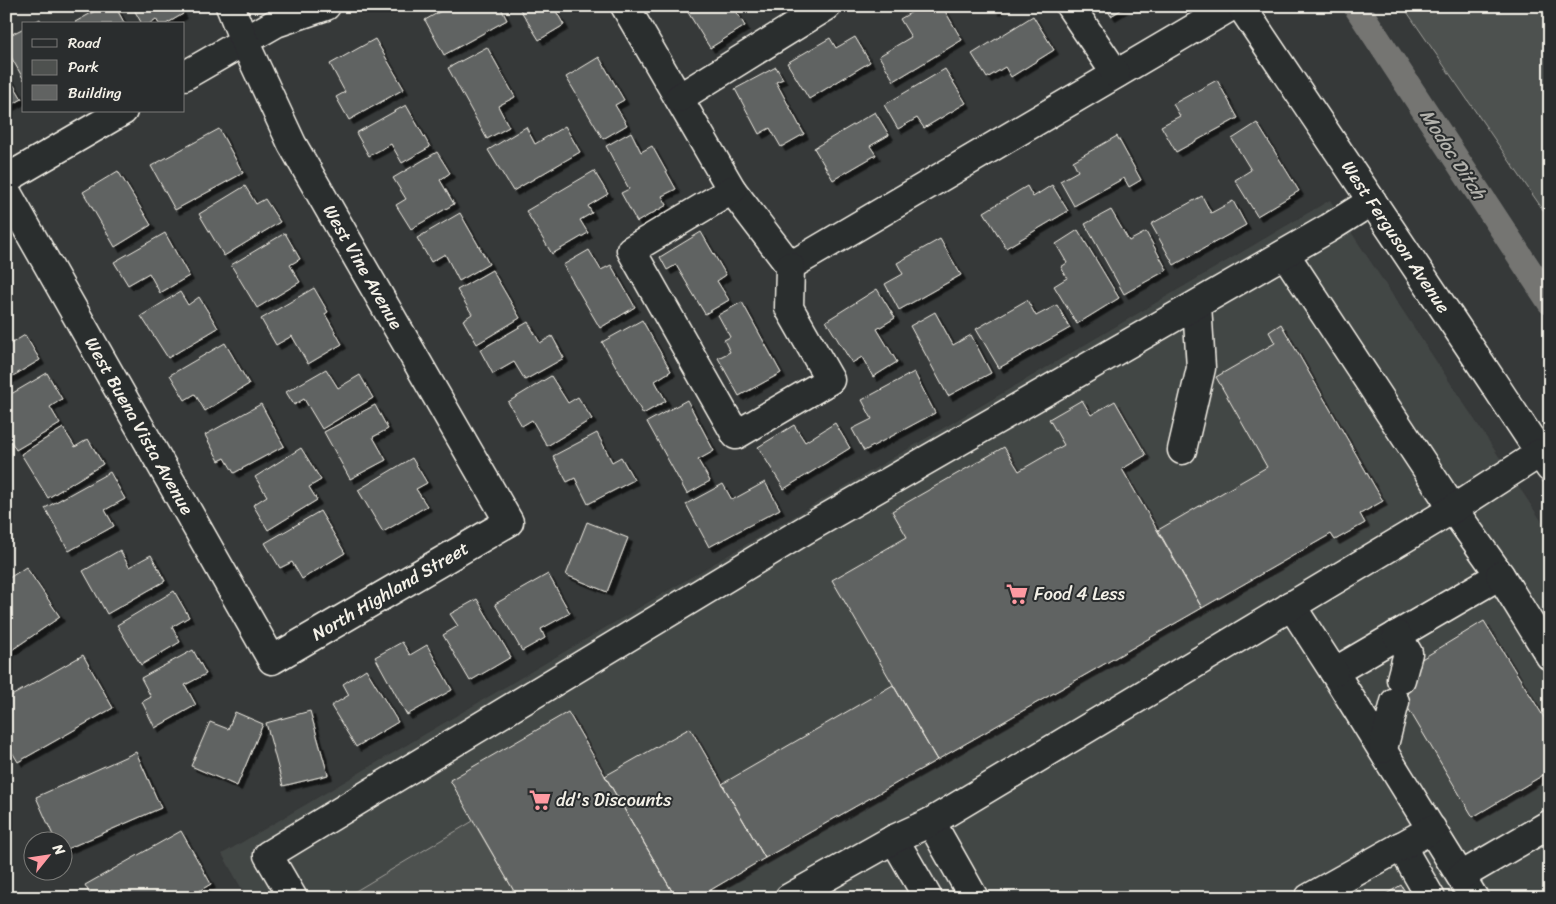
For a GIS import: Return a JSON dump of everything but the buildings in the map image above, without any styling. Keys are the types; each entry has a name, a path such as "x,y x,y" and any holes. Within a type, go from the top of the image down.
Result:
{"street":[{"name":"West Vine Avenue","path":"230,6 244,41 292,144 509,522"},
{"path":"185,75 276,23 326,6"},
{"path":"625,6 732,190 790,266 789,308 830,380 736,435 631,250 732,190"},
{"path":"679,98 827,6"},
{"path":"1070,6 1116,74"},
{"path":"790,266 1232,6"},
{"name":"West Ferguson Avenue","path":"1241,6 1545,461"},
{"path":"6,179 121,112"},
{"name":"West Buena Vista Avenue","path":"6,191 272,660"},
{"path":"293,898 268,855 805,530 1330,228 1372,201"},
{"path":"1284,254 1453,509 1500,574 1550,656"},
{"path":"1182,450 1201,368 1197,305"},
{"path":"789,898 894,839 931,822 1453,509 1545,461"},
{"name":"North Highland Street","path":"272,660 509,522"},
{"path":"1334,672 1500,574"},
{"path":"1291,605 1383,749 1467,887 1550,824"},
{"path":"1383,749 1408,653 1397,635"},
{"path":"931,822 974,898"},
{"path":"1308,898 1432,829"},
{"path":"894,839 928,898"},
{"path":"1401,846 1431,898"}],"shaded area":[{"path":"1330,200 1550,534 1550,898 247,898 222,854"}],"green space":[{"path":"1403,6 1550,6 1550,220"},
{"path":"473,821 518,898 344,898"}],"waterway":[{"name":"Modoc Ditch","path":"1356,6 1550,302"}],"place":[{"name":"Food 4 Less","path":"1017,594"},
{"name":"dd's Discounts","path":"540,800"}]}
